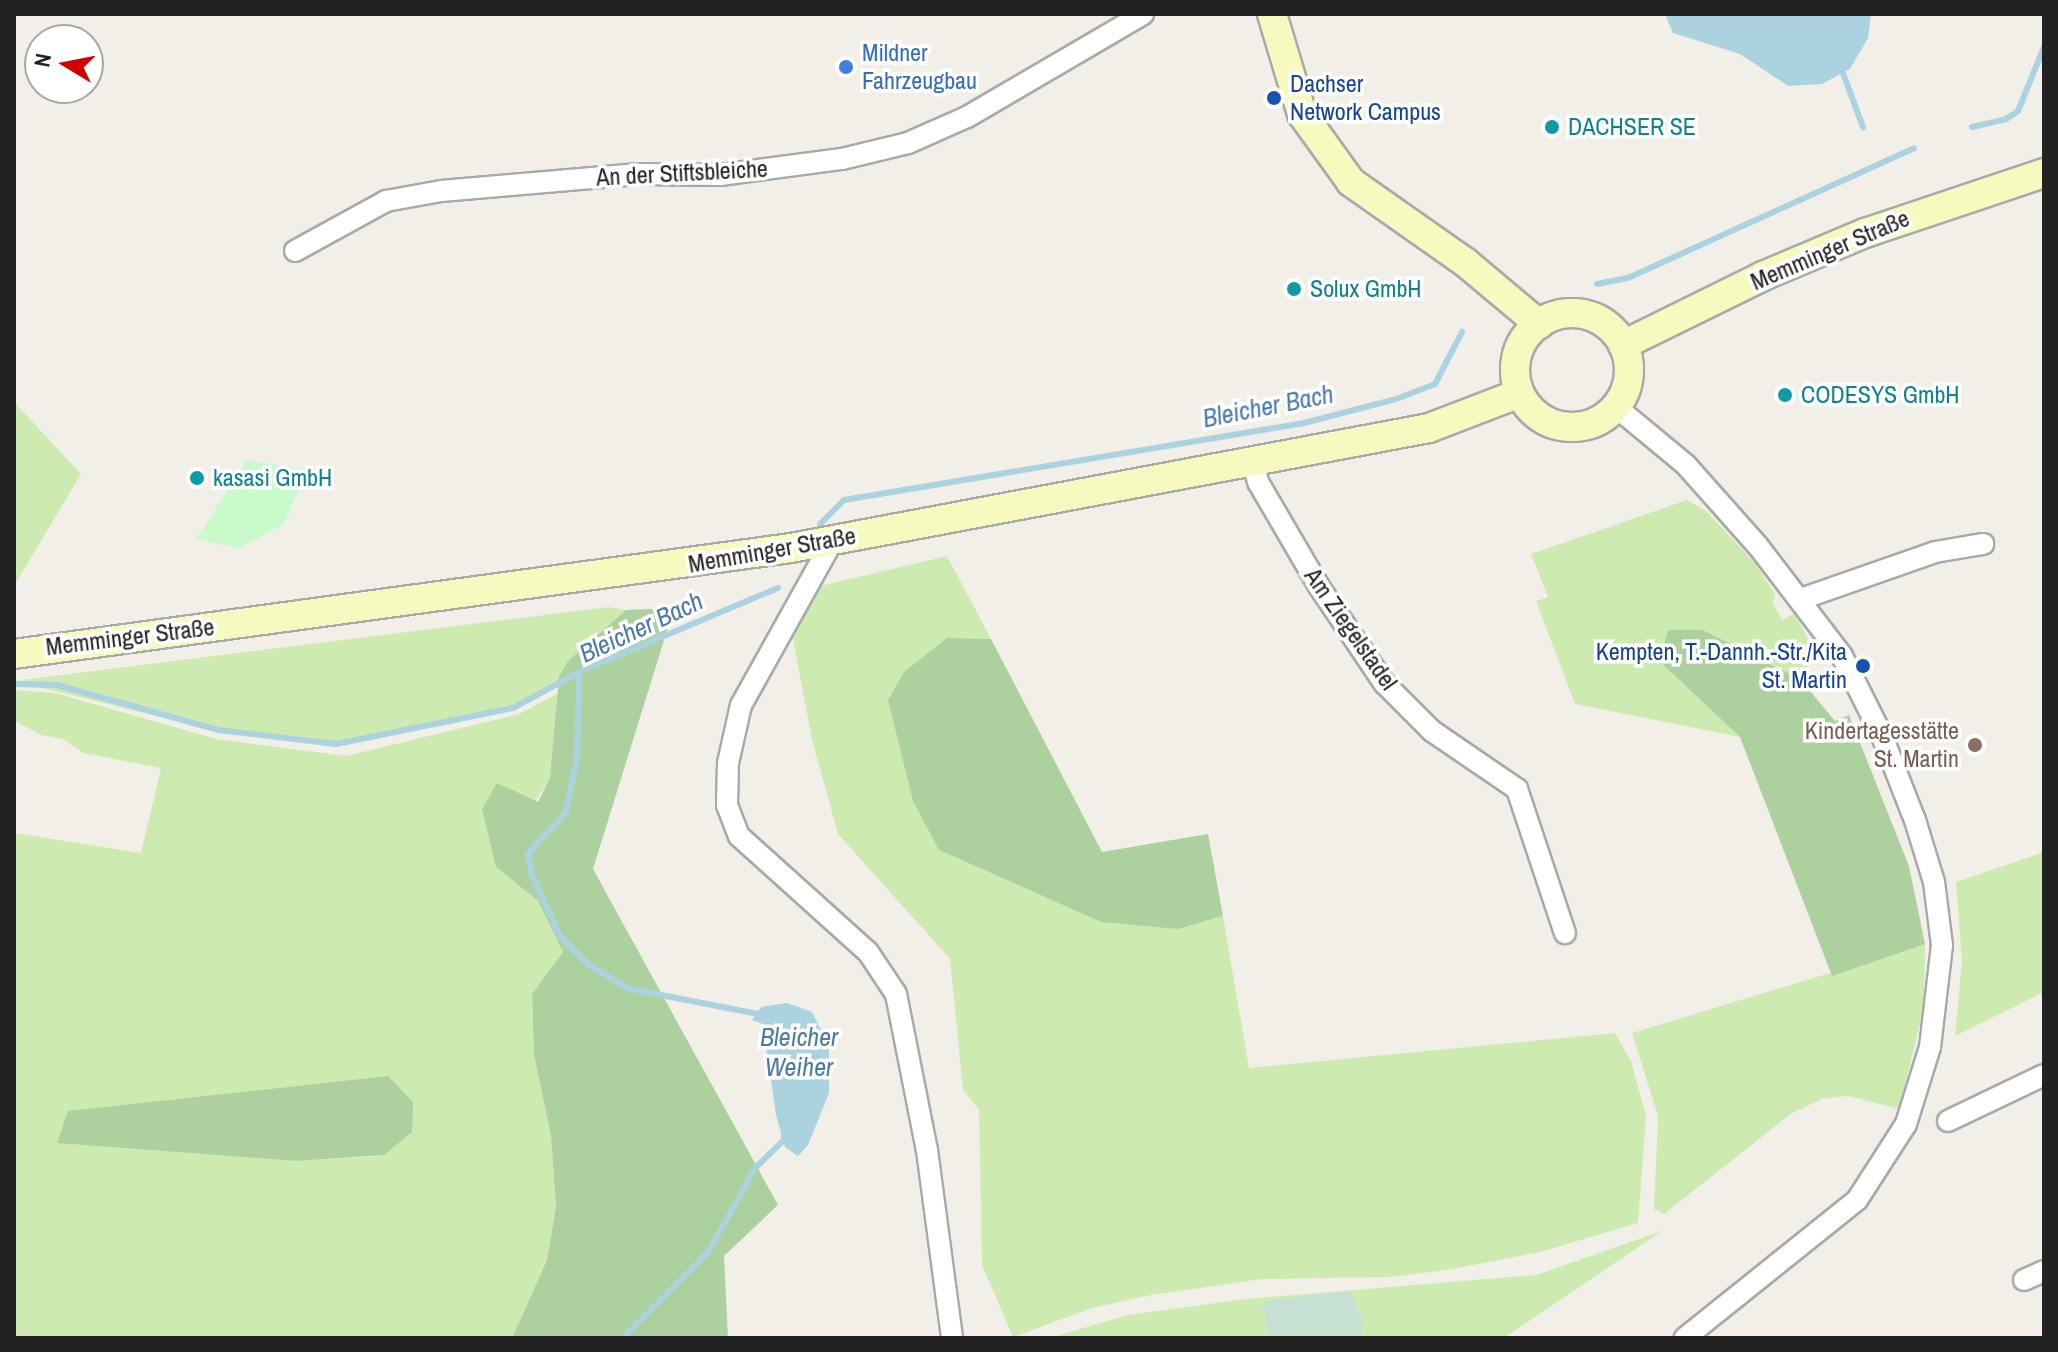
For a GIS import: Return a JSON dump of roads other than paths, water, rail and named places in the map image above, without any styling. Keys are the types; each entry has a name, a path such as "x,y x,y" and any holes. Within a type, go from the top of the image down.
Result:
{"main road":[{"path":"1272,14 1302,114 1351,182 1465,262 1539,324"},
{"name":"Memminger Straße","path":"1623,345 1763,276 1865,233 2044,173"},
{"path":"1557,315 1586,316 1612,329 1623,345 1629,377 1616,407 1583,427 1564,427 1538,415 1520,393 1518,355 1539,324 1557,315"},
{"name":"Memminger Straße","path":"14,654 604,577 833,540 1429,428 1520,393"}],"street":[{"name":"An der Stiftsbleiche","path":"295,251 386,201 441,191 638,174 720,175 842,159 908,143 967,117 1143,14"},
{"path":"1616,407 1686,465 1801,599 1864,697 1915,820 1934,882 1942,945 1940,991 1930,1047 1906,1124 1857,1200 1685,1338"},
{"name":"Am Ziegelstadel","path":"1253,463 1258,482 1320,588 1384,683 1432,731 1517,789 1565,933"},
{"path":"833,540 741,705 728,763 727,805 739,836 868,952 896,994 927,1150 952,1338"},
{"path":"1801,599 1935,552 1983,544"},
{"path":"1948,1121 2044,1075"},
{"path":"2024,1280 2044,1271"}],"water":[{"path":"1665,14 1871,14 1868,38 1850,69 1822,84 1788,86 1740,54 1673,33"},
{"name":"Bleicher Weiher","path":"787,1003 812,1012 829,1046 829,1093 808,1145 798,1156 785,1147 776,1115 763,1024 752,1020 761,1007"}],"waterway":[{"name":"Bleicher Bach","path":"1972,127 2006,119 2018,111 2044,47"},
{"path":"1843,73 1863,127"},
{"name":"Bleicher Bach","path":"1597,284 1628,278 1914,148"},
{"name":"Bleicher Bach","path":"820,524 844,500 1300,424 1396,399 1435,384 1462,332"},
{"name":"Bleicher Bach","path":"758,1014 630,989 590,966 560,936 532,876 528,854 566,812 577,758 579,672 778,588"},
{"path":"14,684 57,685 218,730 336,744 513,708 579,672"},
{"name":"Bleicher Bach","path":"623,1338 709,1251 755,1168 784,1140 784,1133"}],"place":[{"name":"Mildner Fahrzeugbau","path":"846,67"},
{"name":"Dachser Network Campus","path":"1274,98"},
{"name":"DACHSER SE","path":"1552,127"},
{"name":"Solux GmbH","path":"1294,289"},
{"name":"CODESYS GmbH","path":"1785,395"},
{"name":"kasasi GmbH","path":"197,478"},
{"name":"Kempten, T.-Dannh.-Str./Kita St. Martin","path":"1863,666"},
{"name":"Kindertagesstätte St. Martin","path":"1975,745"}]}
